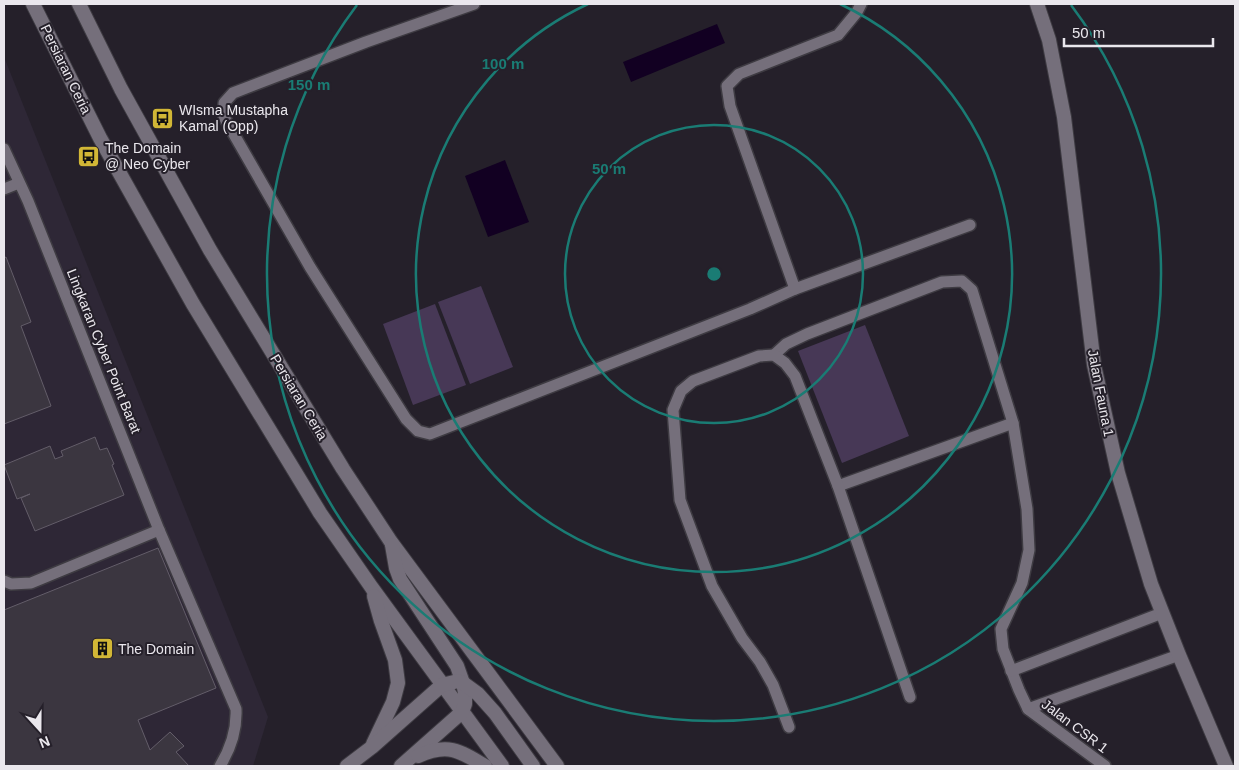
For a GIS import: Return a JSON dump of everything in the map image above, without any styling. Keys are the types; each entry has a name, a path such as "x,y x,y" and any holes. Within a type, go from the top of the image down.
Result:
{"street":[{"name":"Persiaran Ceria","path":"33,4 100,138 193,304 320,513 442,686 502,766"},
{"name":"Persiaran Ceria","path":"78,4 121,89 210,250 372,514 557,766"},
{"name":"Jalan Fauna 1","path":"1037,4 1049,40 1064,117 1094,365 1118,473 1151,584 1226,766"},
{"path":"391,542 400,578 457,666 463,683 465,704 462,712 405,763"},
{"path":"372,588 395,660 398,683 392,702 372,747"},
{"path":"347,766 372,747 442,686 455,682 463,683 478,694 495,713 533,766"},
{"path":"405,763 428,752 444,748 462,753 485,766"}],"lane":[{"path":"474,4 366,42 233,93 224,103 224,117 310,267 406,419 418,431 430,434 750,309 795,289 970,225"},
{"path":"795,289 730,106 727,86 739,74 838,35 857,12 860,4"},
{"name":"Lingkaran Cyber Point Barat","path":"4,149 159,530 236,709 237,723 233,740 220,766"},
{"path":"4,189 19,183"},
{"path":"774,355 786,344 807,334 942,282 962,281 972,290 1013,423 1027,510 1029,550 1022,583 1002,629 1003,650 1028,709 1179,655"},
{"path":"789,727 773,686 760,662 738,632 712,586 680,500 673,410 681,391 693,381 759,356 774,355 786,363 795,376 838,486 910,698"},
{"path":"838,486 1013,423"},
{"path":"4,581 11,584 32,583 159,530"},
{"path":"1011,671 1162,613"},
{"name":"Jalan CSR 1","path":"1028,709 1105,766"}],"shaded area":[{"path":"717,24 725,43 631,82 623,62"},
{"path":"4,57 268,717 253,766 4,766"},
{"path":"505,160 529,222 488,237 465,176"},
{"path":"481,286 513,367 470,384 438,302"},
{"path":"435,304 466,385 413,405 383,324"},
{"path":"865,325 909,436 842,463 798,351"}],"building":[{"path":"6,257 31,322 21,326 51,406 4,424 4,258"},
{"path":"95,437 100,450 107,448 124,495 35,531 21,498 30,494 17,499 4,465 50,446 55,459 63,456 61,451"},
{"name":"The Domain","path":"158,548 216,688 138,720 150,750 170,732 184,746 176,752 189,766 4,766 4,610"}],"place":[{"name":"WIsma Mustapha Kamal (Opp)","path":"163,118"},
{"name":"The Domain @ Neo Cyber","path":"89,156"},
{"name":"The Domain","path":"102,649"}]}
